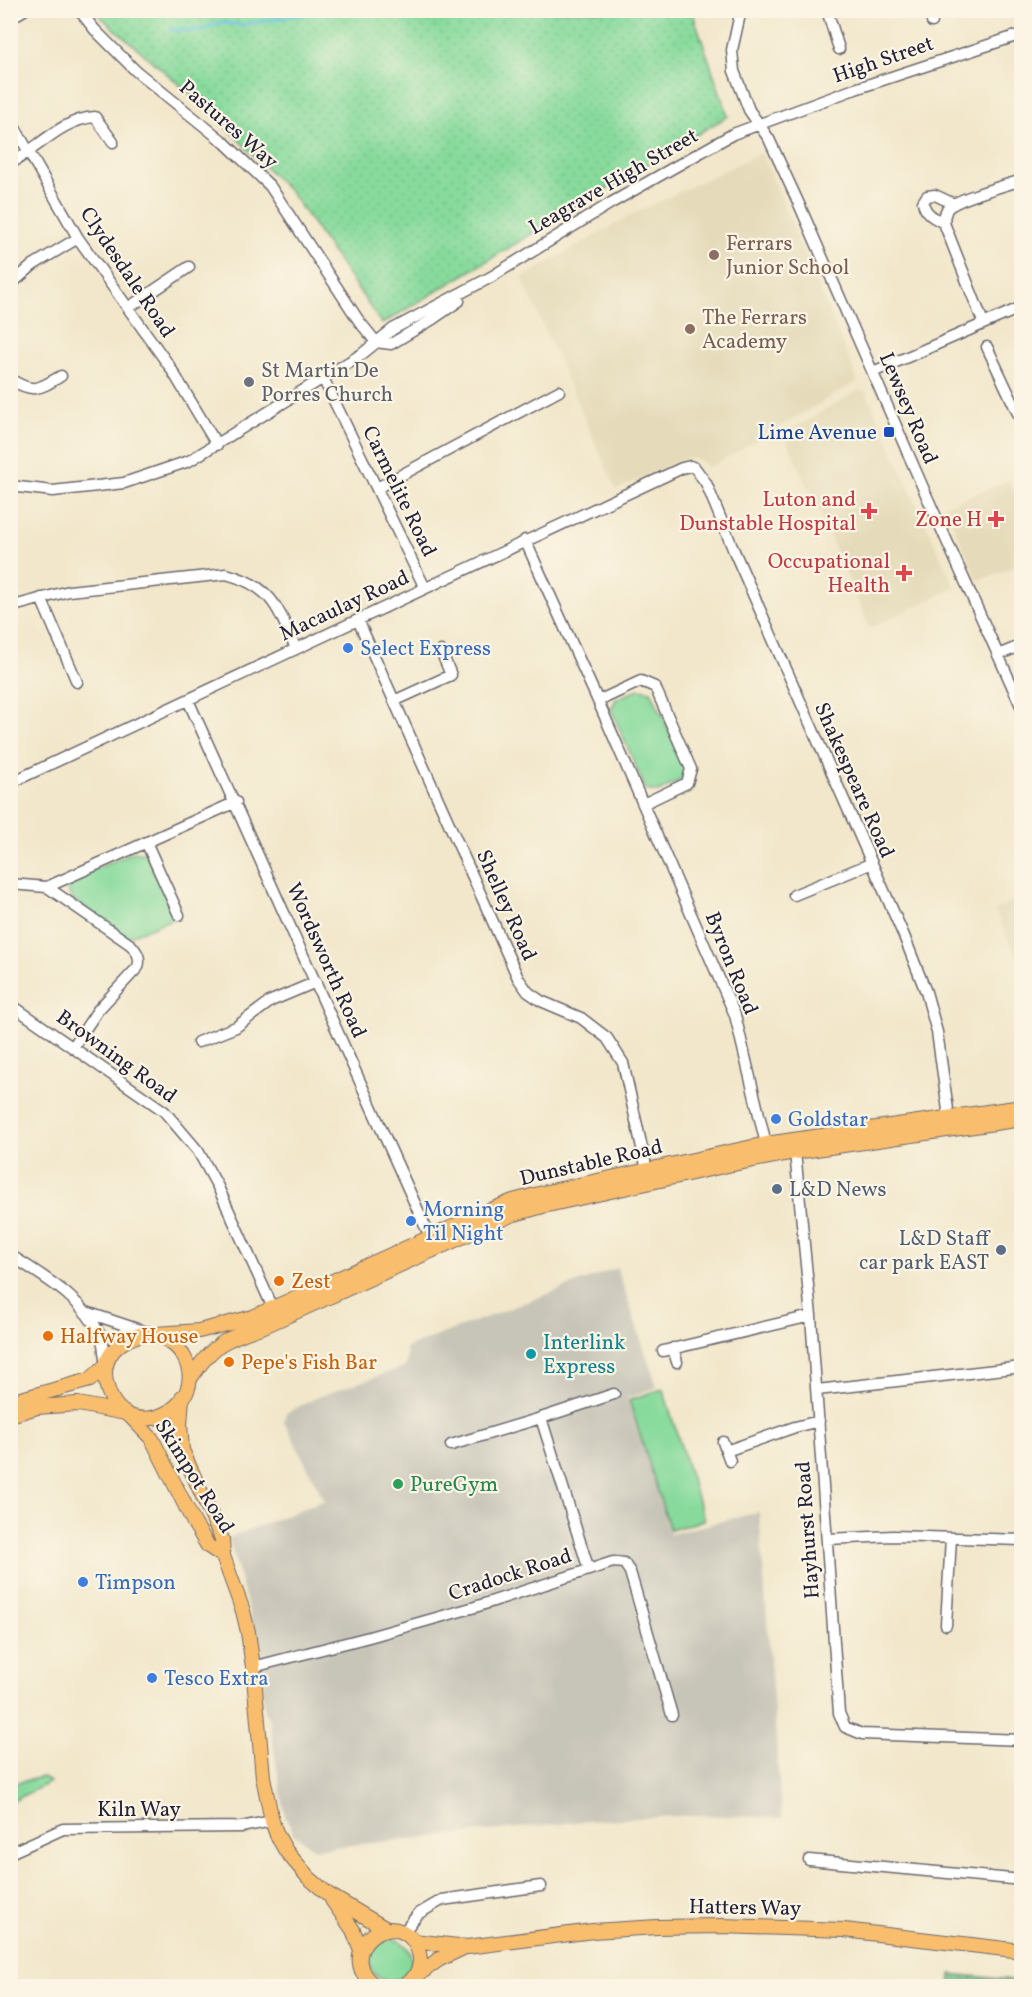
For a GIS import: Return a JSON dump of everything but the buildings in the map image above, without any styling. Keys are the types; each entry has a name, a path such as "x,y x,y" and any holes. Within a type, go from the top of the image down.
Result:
{"main road":[{"name":"Dunstable Road","path":"152,1334 208,1329 253,1317 513,1201 766,1144 1022,1107"},
{"name":"Dunstable Road","path":"190,1379 204,1357 217,1345 233,1336 264,1326 511,1215 543,1206 795,1152 1022,1119"},
{"path":"10,1402 90,1380 117,1347 136,1335 152,1334 172,1343 187,1363 190,1379 189,1387 174,1410 146,1419 78,1404 37,1407 10,1415"},
{"path":"105,1364 107,1388 112,1400 126,1415"},
{"name":"Skimpot Road","path":"182,1397 180,1425 182,1450 222,1539 224,1556 243,1611 253,1667 262,1777 272,1821 286,1851 308,1877 329,1895 387,1930"},
{"name":"Skimpot Road","path":"126,1415 152,1440 208,1546 224,1556"},
{"name":"Skimpot Road","path":"329,1895 353,1930 361,1950 360,1967 363,1975 375,1986"},
{"name":"Hatters Way","path":"387,1930 408,1937 467,1947 593,1931 657,1927 721,1926 844,1930 1022,1951"},
{"path":"361,1950 371,1936 387,1930"},
{"path":"408,1937 420,1959 415,1977"},
{"name":"Hatters Way","path":"404,1986 438,1960 467,1947"}],"street":[{"path":"10,18 24,10"},
{"name":"Pastures Way","path":"79,10 95,30 136,71 225,143 270,186 359,321 376,342"},
{"name":"Lewsey Road","path":"741,10 732,50 734,71 749,110 772,145 1022,708"},
{"path":"827,10 839,49"},
{"name":"High Street","path":"759,125 852,90 1022,34"},
{"path":"10,164 29,153 37,144 81,118 95,117 113,142"},
{"name":"Clydesdale Road","path":"10,119 78,238 170,367 217,445"},
{"name":"Leagrave High Street","path":"10,486 53,491 124,483 189,460 217,445 362,354 393,329 491,277 611,203 733,134 759,125"},
{"path":"983,322 944,223 948,208 1022,180"},
{"path":"944,223 929,214 923,202 927,196 935,195 954,204"},
{"path":"10,285 33,265 78,238"},
{"path":"128,308 189,267"},
{"path":"873,372 983,322 1022,307"},
{"path":"987,346 1022,422"},
{"path":"10,380 23,387 38,389 61,376"},
{"name":"Carmelite Road","path":"323,378 425,588"},
{"path":"377,488 560,392"},
{"name":"Macaulay Road","path":"10,783 525,540 682,468 690,466 695,468"},
{"name":"Shakespeare Road","path":"695,468 706,483 870,864 904,936 926,992 937,1032 949,1117"},
{"name":"Byron Road","path":"525,540 598,700 735,1015 766,1144"},
{"path":"10,607 69,591 226,574 246,579 265,592 275,603 296,649"},
{"path":"40,598 77,682"},
{"name":"Shelley Road","path":"358,620 518,978 528,992 541,1001 581,1018 608,1038 623,1063 647,1170"},
{"path":"998,655 1022,645"},
{"path":"394,701 451,675 441,651"},
{"path":"598,700 640,681 655,687 682,748 691,769 687,783 643,804"},
{"name":"Wordsworth Road","path":"188,700 236,802 430,1237"},
{"path":"10,884 47,887 236,802"},
{"path":"146,842 179,915"},
{"path":"794,895 870,864"},
{"path":"47,887 131,945 140,958 138,967 98,1010 73,1047"},
{"path":"198,1042 236,1027 272,1001 316,982"},
{"name":"Browning Road","path":"10,1004 164,1111 198,1151 218,1187 273,1308"},
{"name":"Hayhurst Road","path":"795,1152 817,1390 839,1713 845,1727 861,1734 1022,1740"},
{"path":"10,1255 68,1296 86,1312 102,1339 105,1364"},
{"path":"86,1312 152,1334"},
{"path":"677,1362 668,1349 811,1316"},
{"path":"817,1390 1022,1367"},
{"path":"451,1444 542,1418 614,1394"},
{"path":"542,1418 589,1570"},
{"path":"726,1451 795,1426 819,1421"},
{"path":"827,1539 894,1536 1022,1540"},
{"path":"946,1625 951,1538"},
{"name":"Cradock Road","path":"253,1667 433,1619 613,1562 624,1563 630,1572 672,1715"},
{"name":"Kiln Way","path":"10,1853 63,1829 241,1827 272,1821"},
{"path":"809,1860 1022,1880"},
{"path":"408,1937 412,1919 442,1900 541,1886"}],"shaded area":[{"name":"The Ferrars Academy","path":"762,152 858,381 709,468 702,461 693,458 685,459 616,490 522,278 627,217"},
{"name":"Luton and Dunstable Hospital","path":"859,390 866,392 955,588 870,628 784,434"},
{"path":"1009,480 1021,509 1021,564 978,581 945,506"},
{"path":"1021,898 1021,968 995,910"},
{"path":"617,1268 657,1387 627,1398 670,1534 759,1512 782,1818 696,1815 586,1821 314,1849 295,1835 285,1817 269,1719 265,1713 257,1640 229,1538 324,1500 284,1421 286,1413 320,1396 405,1367 407,1352 405,1348"}],"green space":[{"path":"94,11 692,11 728,116 382,324 292,194 209,110"},
{"path":"639,689 651,691 686,768 683,779 658,792 646,790 611,709 616,699"},
{"path":"133,852 147,854 174,918 128,937 72,899 67,888 74,879"},
{"path":"663,1389 704,1520 670,1530 629,1400"},
{"path":"42,1777 50,1782 11,1802 11,1784"},
{"path":"390,1939 398,1940 405,1945 410,1952 410,1968 405,1975 398,1980 390,1981 382,1980 375,1975 370,1968 369,1960 370,1952 375,1945 382,1940"},
{"path":"951,1974 1021,1981 1021,1986 950,1986"}],"waterway":[{"path":"171,30 203,30 220,22 240,25 307,14 359,10"},
{"path":"386,10 395,10"}],"place":[{"name":"Ferrars Junior School","path":"714,255"},
{"name":"The Ferrars Academy","path":"690,329"},
{"name":"St Martin De Porres Church","path":"249,382"},
{"name":"Lime Avenue","path":"889,432"},
{"name":"Luton and Dunstable Hospital","path":"869,511"},
{"name":"Zone H","path":"996,519"},
{"name":"Occupational Health","path":"904,573"},
{"name":"Select Express","path":"348,648"},
{"name":"Goldstar","path":"776,1119"},
{"name":"L&D News","path":"777,1189"},
{"name":"Morning Til Night","path":"411,1221"},
{"name":"L&D Staff car park EAST","path":"1001,1250"},
{"name":"Zest","path":"279,1281"},
{"name":"Halfway House","path":"48,1336"},
{"name":"Interlink Express","path":"531,1354"},
{"name":"Pepe's Fish Bar","path":"229,1362"},
{"name":"PureGym","path":"398,1484"},
{"name":"Timpson","path":"83,1582"},
{"name":"Tesco Extra","path":"152,1678"}]}
